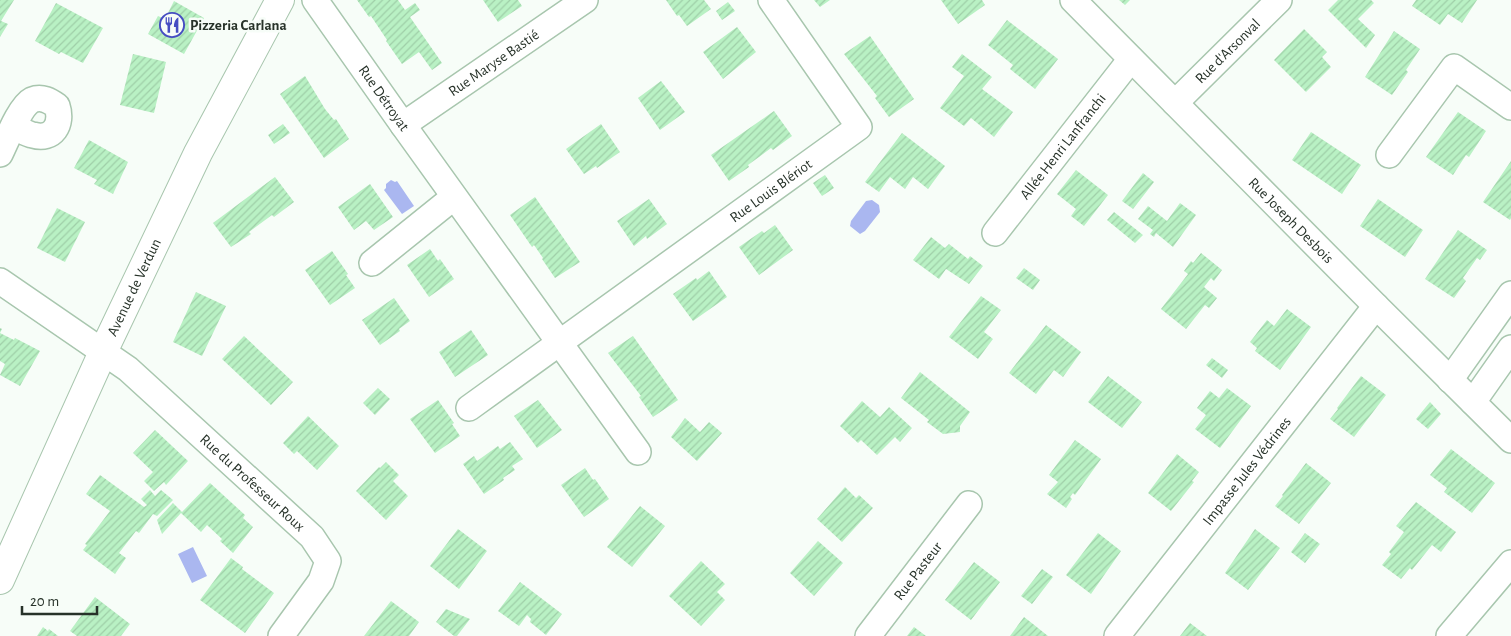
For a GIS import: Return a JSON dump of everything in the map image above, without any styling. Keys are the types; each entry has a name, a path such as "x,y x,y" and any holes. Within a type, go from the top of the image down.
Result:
{"main road":[{"name":"Avenue de Verdun","path":"0,580 102,352 198,152 280,0"}],"street":[{"name":"Rue Détroyat","path":"315,0 638,452"},
{"name":"Rue Maryse Bastié","path":"403,125 585,0"},
{"name":"Rue Louis Blériot","path":"558,342 859,127 771,0"},
{"name":"Rue Joseph Desbois","path":"1073,0 1511,440"},
{"name":"Rue d'Arsonval","path":"1176,103 1279,0"},
{"name":"Allée Henri Lanfranchi","path":"995,233 1131,58"},
{"path":"1388,155 1454,66 1511,107"},
{"path":"0,154 14,127"},
{"path":"372,262 454,196"},
{"path":"0,281 102,352"},
{"path":"1450,380 1511,294"},
{"name":"Impasse Jules Védrines","path":"1117,636 1376,306"},
{"path":"469,408 558,342"},
{"path":"1473,402 1511,348"},
{"name":"Rue du Professeur Roux","path":"102,352 128,369 312,537 328,561 321,580 280,636"},
{"name":"Rue Pasteur","path":"868,636 969,504"},
{"path":"1449,636 1511,562"}],"water":[{"path":"391,180 397,181 414,206 402,214 384,190 386,184"},
{"path":"872,200 879,205 880,212 865,231 860,234 850,226 851,221 866,201"},
{"path":"193,547 207,576 192,583 178,554"}],"building":[{"path":"0,0 14,0 1,21 8,24 0,37"},
{"path":"357,0 398,0 405,10 415,3 420,10 410,17 442,63 432,70 419,52 402,64 371,16 369,17"},
{"path":"483,0 518,0 522,6 498,22"},
{"path":"666,0 704,0 711,9 687,26"},
{"path":"814,0 830,0 820,7"},
{"path":"941,0 982,0 985,5 958,24"},
{"path":"1119,0 1130,0 1125,5"},
{"path":"1338,0 1371,0 1374,3 1358,19 1375,35 1366,48 1328,10"},
{"path":"1416,0 1477,0 1462,23 1448,14 1440,25 1412,6"},
{"name":"Pizzeria Carlana","path":"174,1 204,18 184,54 148,34 158,16 165,19"},
{"path":"728,2 735,11 722,20 716,11"},
{"path":"56,3 103,28 83,63 61,52 59,54 35,41"},
{"path":"1007,20 1058,59 1035,89 1010,69 1013,65 988,45"},
{"path":"737,27 756,52 723,79 703,52"},
{"path":"1304,29 1327,52 1322,57 1331,67 1306,92 1274,60"},
{"path":"1394,31 1420,49 1406,70 1408,72 1392,95 1365,77"},
{"path":"870,36 914,99 889,117 875,98 877,96 844,54"},
{"path":"133,54 166,62 154,113 120,105"},
{"path":"962,54 992,77 982,89 1013,112 994,137 971,118 964,126 940,108 964,76 952,67"},
{"path":"305,76 325,109 334,120 336,119 349,139 324,158 280,94"},
{"path":"661,81 685,112 660,130 638,98"},
{"path":"774,111 792,136 773,150 771,148 729,181 711,155"},
{"path":"1458,112 1486,131 1469,157 1466,155 1453,175 1426,157"},
{"path":"283,124 290,133 274,144 268,135"},
{"path":"601,124 620,152 597,168 596,166 584,174 566,149"},
{"path":"1311,132 1361,165 1342,194 1292,160"},
{"path":"902,133 945,166 928,189 913,177 905,189 890,177 879,192 865,182"},
{"path":"89,140 128,162 113,194 94,184 97,180 74,168"},
{"path":"1511,161 1511,218 1510,220 1483,202"},
{"path":"1076,170 1108,195 1084,226 1071,216 1076,209 1057,194"},
{"path":"1143,173 1154,182 1133,209 1122,201"},
{"path":"825,175 834,188 822,196 813,183"},
{"path":"275,177 294,202 274,217 272,215 249,232 251,234 231,247 213,223"},
{"path":"370,184 393,217 374,230 366,221 354,230 338,207"},
{"path":"535,197 580,262 555,278 534,245 532,247 510,215"},
{"path":"649,199 667,224 647,239 646,236 634,246 617,221"},
{"path":"1378,199 1423,230 1405,257 1360,226"},
{"path":"1180,203 1196,215 1173,247 1156,233 1154,237 1150,234 1153,230 1138,219 1148,206 1167,221"},
{"path":"57,208 85,222 65,262 37,248"},
{"path":"1114,212 1143,235 1135,243 1107,220"},
{"path":"775,225 793,250 759,275 739,247 762,231 764,233"},
{"path":"1458,230 1487,250 1480,260 1477,258 1463,278 1466,281 1454,298 1425,279"},
{"path":"931,237 945,248 949,244 968,259 970,256 983,266 969,284 946,269 939,279 913,260"},
{"path":"430,249 438,261 440,259 454,279 429,297 407,265"},
{"path":"332,251 355,288 330,305 305,270"},
{"path":"1201,253 1222,270 1214,281 1211,278 1204,287 1217,298 1209,308 1205,305 1186,329 1161,309 1188,274 1184,271 1191,261 1193,263"},
{"path":"1024,268 1040,280 1033,290 1016,278"},
{"path":"709,271 727,297 693,321 673,294"},
{"path":"196,292 226,306 202,356 173,342"},
{"path":"981,296 1001,310 984,332 993,339 978,359 949,337"},
{"path":"394,298 410,321 399,329 400,331 380,345 362,320"},
{"path":"1287,309 1311,327 1280,370 1255,351 1257,348 1250,342 1267,320 1274,326"},
{"path":"1046,325 1081,352 1063,377 1054,370 1036,394 1009,373"},
{"path":"471,330 488,355 455,377 439,352"},
{"path":"0,333 14,340 15,338 40,351 20,386 0,375 5,364 0,361"},
{"path":"244,336 293,382 271,405 222,359"},
{"path":"633,336 678,400 653,417 639,397 641,396 608,353"},
{"path":"1212,358 1228,370 1222,378 1206,365"},
{"path":"920,372 970,412 960,426 960,432 943,434 927,422 929,420 901,398"},
{"path":"1108,376 1142,402 1122,428 1088,402"},
{"path":"1361,376 1386,395 1354,437 1330,419"},
{"path":"378,388 390,399 375,415 363,403"},
{"path":"1227,388 1251,406 1220,448 1195,429 1206,415 1197,408 1210,391 1219,398"},
{"path":"438,400 454,423 452,424 460,436 435,453 410,419"},
{"path":"538,400 562,430 537,448 514,416"},
{"path":"862,401 880,417 889,407 912,428 900,442 895,437 877,455 861,440 858,443 840,426"},
{"path":"1430,402 1441,414 1428,429 1416,419"},
{"path":"308,416 339,446 317,470 297,451 294,454 283,443"},
{"path":"685,418 700,432 709,422 722,433 697,461 671,437"},
{"path":"155,430 188,461 166,485 164,482 154,491 144,481 153,472 133,453"},
{"path":"1075,440 1101,459 1075,495 1073,493 1070,497 1072,499 1066,508 1047,494 1058,482 1049,475"},
{"path":"510,442 523,459 512,466 515,470 503,478 504,480 484,494 463,464 474,456 477,461 498,446 500,449"},
{"path":"1451,449 1495,483 1472,513 1444,492 1447,488 1430,475"},
{"path":"1177,454 1199,472 1192,481 1194,482 1171,511 1148,493"},
{"path":"386,462 399,475 393,481 408,496 386,520 356,491"},
{"path":"1306,463 1331,483 1299,524 1275,506"},
{"path":"585,468 609,499 584,517 561,485"},
{"path":"100,475 144,507 147,505 141,499 150,490 155,496 161,490 173,500 157,516 153,514 139,533 136,531 119,553 126,558 115,574 83,550 87,545 85,544 110,511 86,494"},
{"path":"210,483 245,515 243,518 253,527 233,553 207,525 201,532 181,513 162,534 157,520 173,503 182,512"},
{"path":"845,487 856,498 859,495 873,508 842,542 817,519"},
{"path":"1416,502 1456,532 1441,552 1432,545 1412,570 1410,568 1401,579 1382,565 1404,532 1396,526"},
{"path":"640,506 665,526 632,567 607,547"},
{"path":"458,529 487,551 459,589 430,566"},
{"path":"1255,529 1280,548 1248,590 1225,573"},
{"path":"1098,533 1121,551 1091,594 1066,575"},
{"path":"1305,533 1320,544 1305,563 1291,552"},
{"path":"818,541 843,563 814,596 790,573"},
{"path":"231,558 243,567 242,569 274,593 245,633 200,600"},
{"path":"701,561 725,584 717,592 725,600 701,626 669,596"},
{"path":"974,562 1000,582 971,620 945,600"},
{"path":"1042,569 1053,577 1032,604 1021,596"},
{"path":"520,582 562,614 546,635 530,622 531,619 527,615 519,626 498,611"},
{"path":"95,597 130,624 121,636 77,636 70,631"},
{"path":"391,601 419,622 409,636 364,636"},
{"path":"446,609 470,619 457,636 454,636 436,622"},
{"path":"1024,617 1033,624 1048,636 1010,636"},
{"path":"1190,623 1207,636 1180,636"},
{"path":"43,627 48,631 49,629 58,636 37,636"},
{"path":"914,627 926,636 907,636"}],"place":[{"name":"Pizzeria Carlana","path":"172,25"}]}
